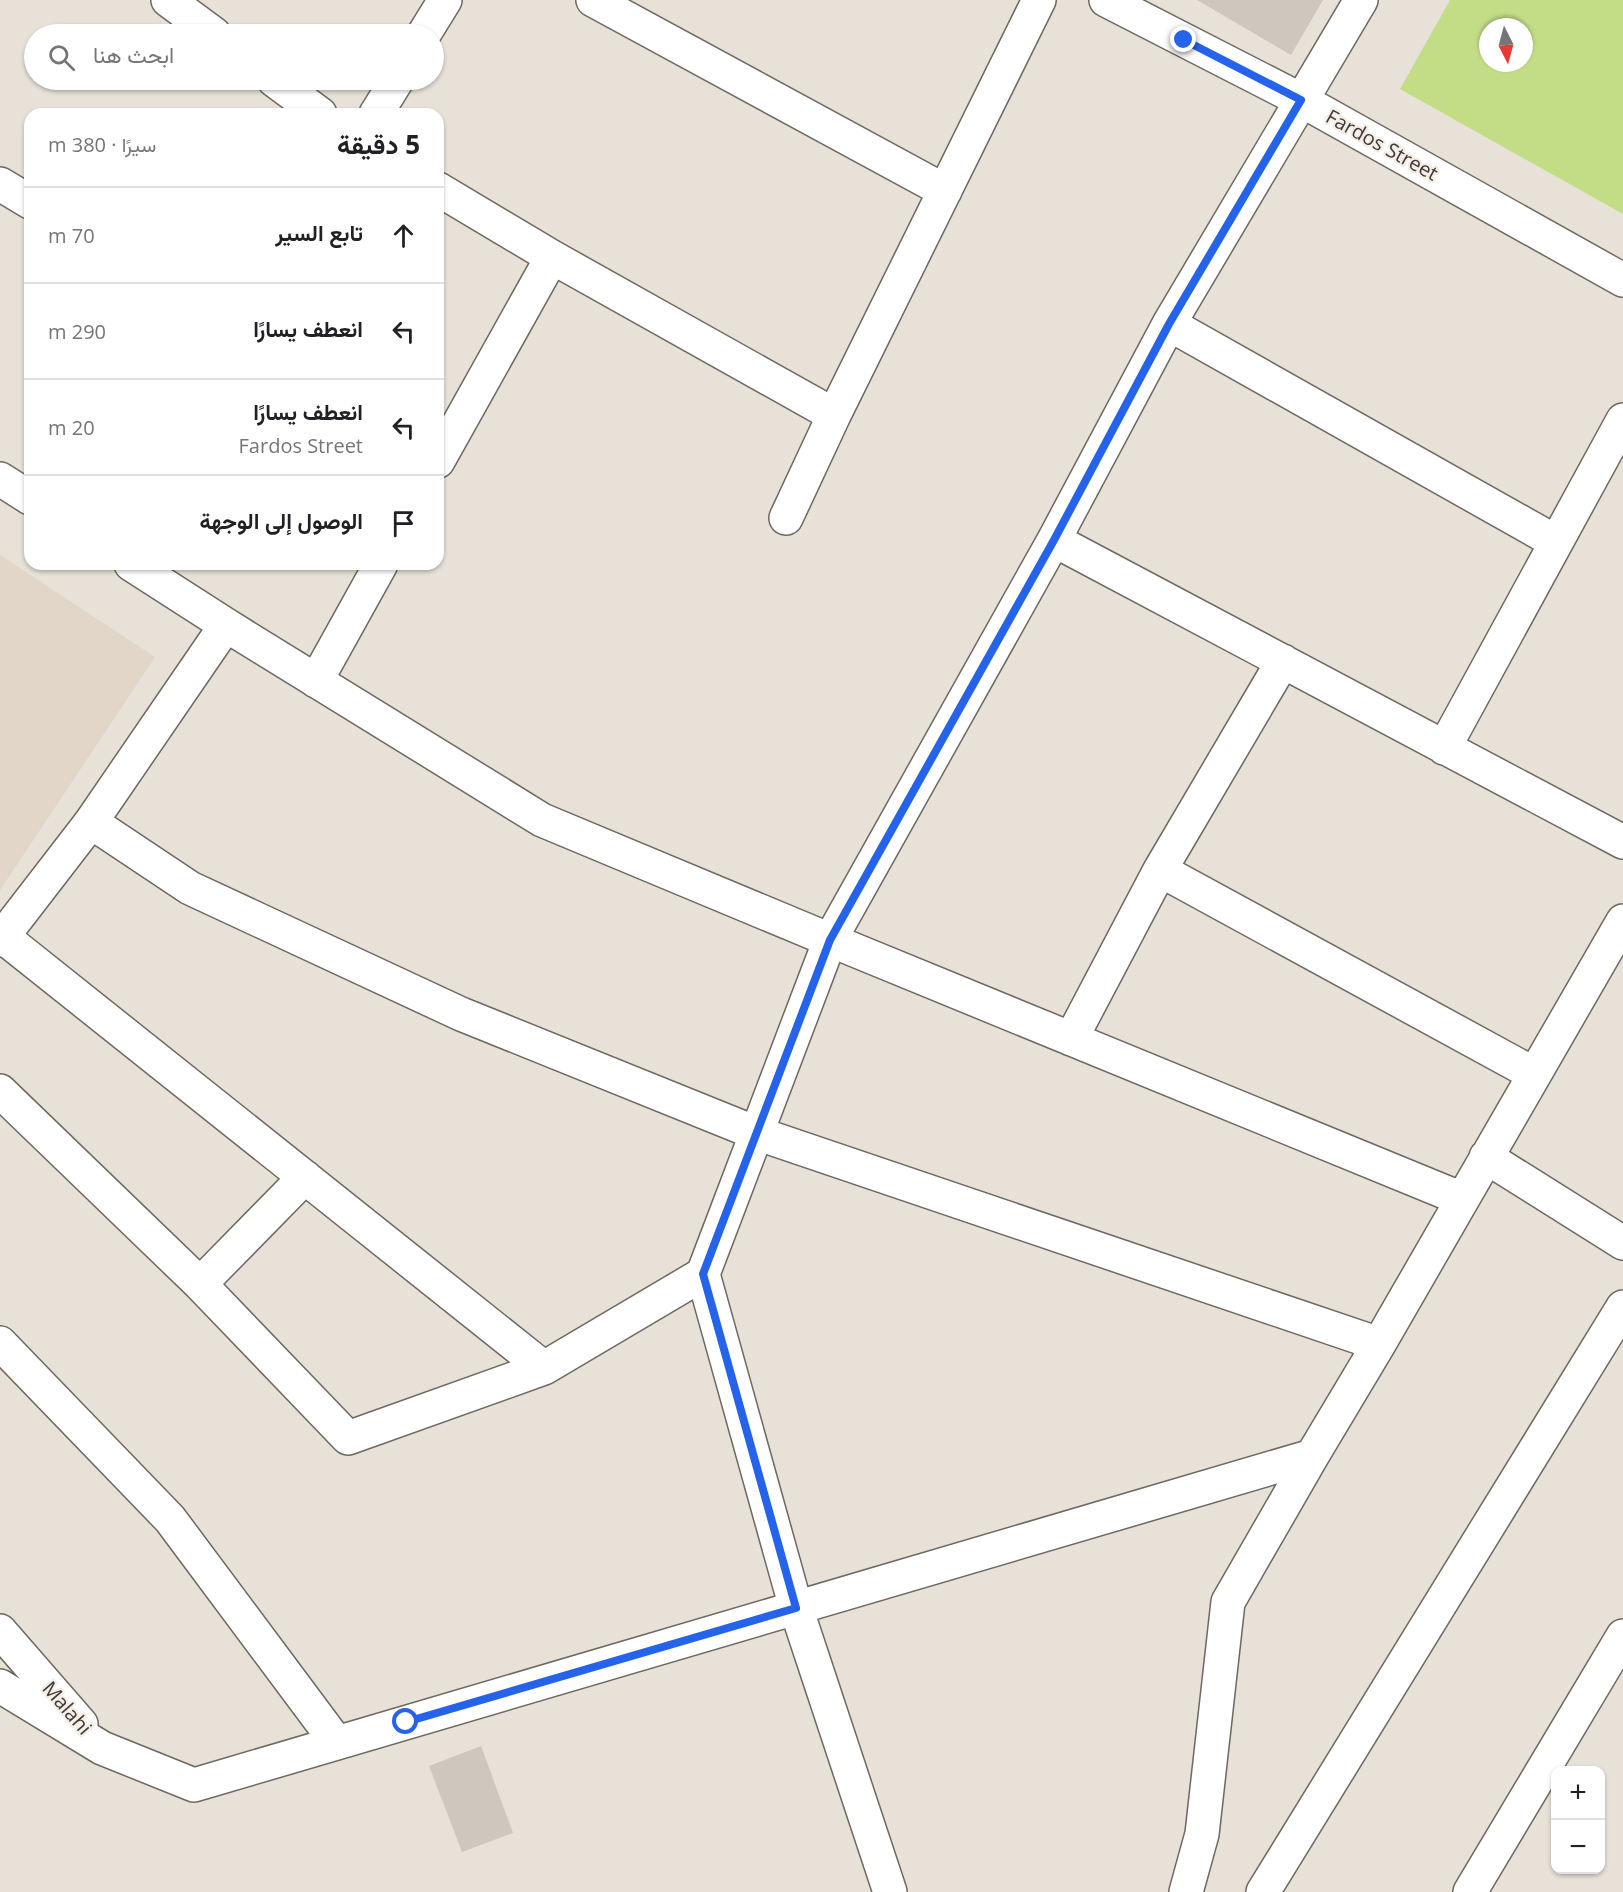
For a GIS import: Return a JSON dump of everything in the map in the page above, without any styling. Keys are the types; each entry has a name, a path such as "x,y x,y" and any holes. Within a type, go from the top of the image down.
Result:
{"street":[{"path":"168,0 200,24"},
{"path":"430,24 445,0"},
{"path":"593,0 945,190"},
{"path":"786,518 834,415 1039,0"},
{"name":"Fardos Street","path":"1106,0 1301,100 1623,280"},
{"path":"890,1892 796,1608 703,1274 830,940 1054,540 1169,324 1361,0"},
{"path":"288,90 312,108"},
{"path":"380,108 391,90"},
{"path":"0,184 24,198"},
{"path":"444,193 552,257 834,415"},
{"path":"444,450 552,257"},
{"path":"1169,324 1556,542"},
{"path":"1444,748 1623,420"},
{"path":"0,479 24,494"},
{"path":"1054,540 1623,842"},
{"path":"140,570 542,820 1462,1199"},
{"path":"316,681 378,570"},
{"path":"226,625 91,822 1,938 544,1368"},
{"path":"1071,1039 1160,870 1283,661"},
{"path":"91,822 190,888 461,1014 756,1133 1379,1344"},
{"path":"1160,870 1534,1074"},
{"path":"1186,1892 1202,1834 1228,1602 1623,921"},
{"path":"0,1091 200,1284 348,1438 544,1368 703,1274"},
{"path":"1486,1156 1623,1243"},
{"path":"200,1284 305,1177"},
{"path":"1263,1892 1623,1307"},
{"path":"0,1343 170,1519 337,1743"},
{"path":"102,1748 194,1785 1312,1456"},
{"path":"1470,1892 1623,1636"},
{"name":"Malahi","path":"2,1639 102,1748"},
{"name":"Malahi","path":"0,1686 102,1748"}],"shaded area":[{"path":"0,555 155,657 0,890"}],"green space":[{"path":"1450,0 1623,0 1623,214 1400,89"}],"building":[{"path":"1197,0 1323,0 1291,55"},
{"path":"481,1746 513,1833 462,1852 429,1766"}],"route":[{"path":"406,1722 796,1608 703,1274 830,940 1054,540 1169,324 1301,100 1184,40"}]}
